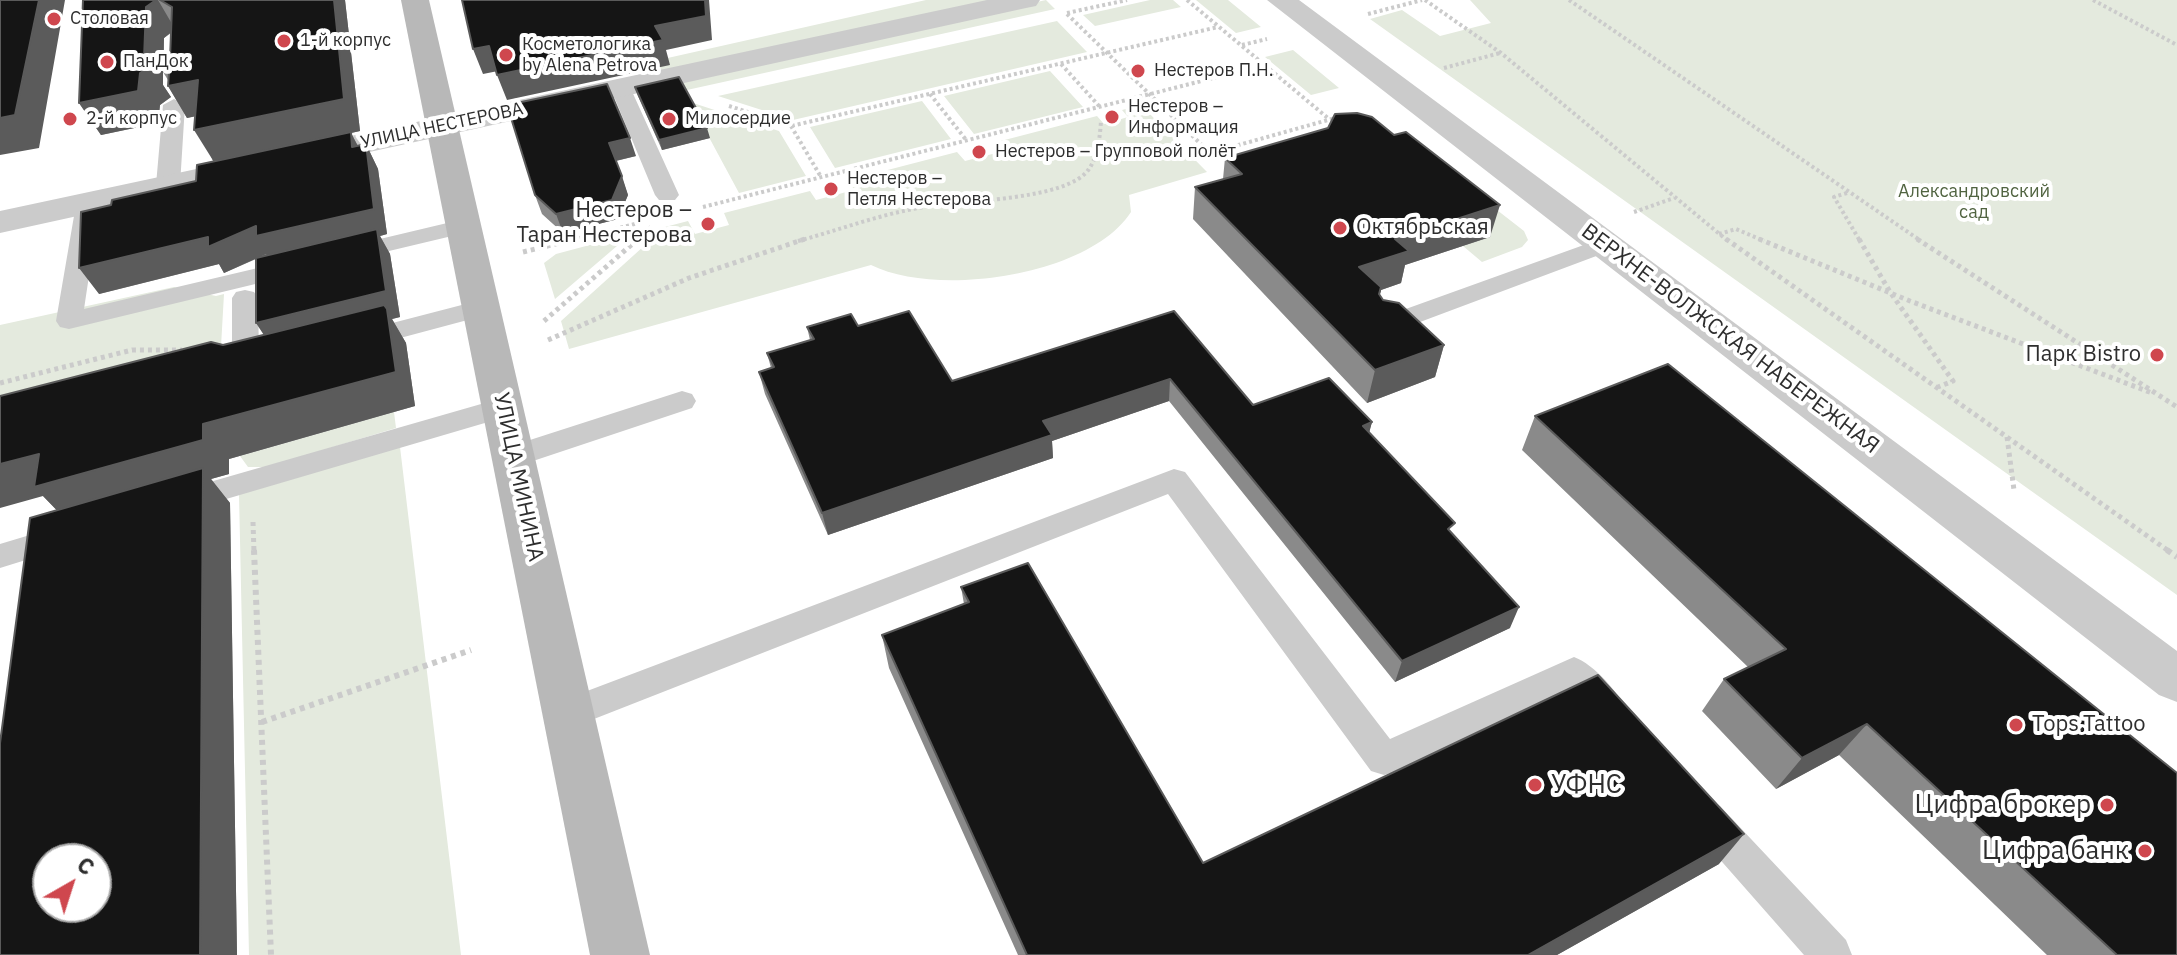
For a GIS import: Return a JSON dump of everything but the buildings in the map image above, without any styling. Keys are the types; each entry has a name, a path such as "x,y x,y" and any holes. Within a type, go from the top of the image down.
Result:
{"street":[{"name":"УЛИЦА МИНИНА","path":"415,0 512,457 571,713 620,955"},
{"name":"УЛИЦА НЕСТЕРОВА","path":"0,222 1026,0"},
{"name":"ВЕРХНЕ-ВОЛЖСКАЯ НАБЕРЕЖНАЯ","path":"1281,0 1615,230 2177,680"}],"lane":[{"path":"620,87 664,206"},
{"path":"168,185 174,105"},
{"path":"88,202 69,321 464,226"},
{"path":"1387,325 1615,230"},
{"path":"245,298 246,368 277,361"},
{"path":"339,345 481,308"},
{"path":"512,457 682,401"},
{"path":"152,510 502,408"},
{"path":"571,713 1174,480 1384,759 1574,672 1627,731"},
{"path":"1,561 93,528"},
{"path":"1681,790 1831,955"}],"path":[{"path":"1127,0 1066,13 1210,153 1345,115"},
{"path":"1187,0 1330,119"},
{"path":"1364,15 1423,0 1501,53 1719,234 2177,557"},
{"path":"1569,0 1847,193 2177,407"},
{"path":"2093,0 2177,45"},
{"path":"721,104 791,126 1218,27"},
{"path":"1443,69 1501,53"},
{"path":"1060,64 1100,107"},
{"path":"691,210 1265,65"},
{"path":"930,94 967,141"},
{"path":"548,340 689,278 782,245 923,207 1000,199 1060,188 1089,170 1100,140 1101,121"},
{"path":"791,126 821,177"},
{"path":"1847,193 1834,197 1890,292 1953,381 1937,387"},
{"path":"1615,230 1675,198"},
{"path":"544,321 664,206"},
{"path":"523,252 648,221"},
{"path":"1719,234 1736,229 2160,396"},
{"path":"0,383 132,350 221,351 234,355 246,368"},
{"path":"2007,436 2016,500"},
{"path":"251,481 271,955"},
{"path":"262,722 471,650"}],"green space":[{"path":"926,0 1001,0 656,74 632,66"},
{"path":"1046,0 1055,9 646,99 641,88"},
{"path":"1150,0 1173,0 1181,7 1095,26 1083,15"},
{"path":"1196,0 1228,0 1261,27 1236,33"},
{"name":"Александровский сад","path":"1470,0 2177,0 2177,595 1370,19 1402,10 1440,36 1491,23"},
{"path":"1057,21 1087,52 793,120 718,96"},
{"path":"1293,50 1339,88 1311,95 1265,57"},
{"path":"1050,71 1083,107 974,134 944,96"},
{"path":"922,101 951,139 835,168 810,127"},
{"path":"690,102 779,131 806,176 739,193"},
{"path":"1141,105 1207,172 1129,195 1131,212 1111,234 1082,252 1048,266 971,280 934,280 899,275 871,265 569,349 561,321 665,227 688,221 695,234 729,225 724,213 810,191 816,200 854,190 849,180 957,152 965,161 1000,152 993,143 1097,116 1104,124 1128,117 1122,110"},
{"path":"1425,154 1524,231 1528,240 1522,247 1482,262 1463,246 1490,236"},
{"path":"631,234 555,299 544,263 556,254"},
{"path":"174,287 216,296 224,294 220,364 0,421 0,325"},
{"path":"394,412 396,428 267,467 248,467 240,456"},
{"path":"400,447 461,955 249,955 239,494"}],"place":[{"name":"Столовая","path":"54,19"},
{"name":"1-й корпус","path":"284,41"},
{"name":"Косметологика by Alena Petrova","path":"506,55"},
{"name":"ПанДок","path":"107,62"},
{"name":"Нестеров П.Н.","path":"1138,71"},
{"name":"Нестеров – Информация","path":"1112,117"},
{"name":"2-й корпус","path":"70,119"},
{"name":"Милосердие","path":"669,119"},
{"name":"Нестеров – Групповой полёт","path":"979,152"},
{"name":"Нестеров – Петля Нестерова","path":"831,189"},
{"name":"Нестеров – Таран Нестерова","path":"708,224"},
{"name":"Октябрьская","path":"1340,228"},
{"name":"Парк Bistro","path":"2157,355"},
{"name":"Tops.Tattoo","path":"2016,725"},
{"name":"УФНС","path":"1535,785"},
{"name":"Цифра брокер","path":"2107,805"},
{"name":"Цифра банк","path":"2145,851"}]}
